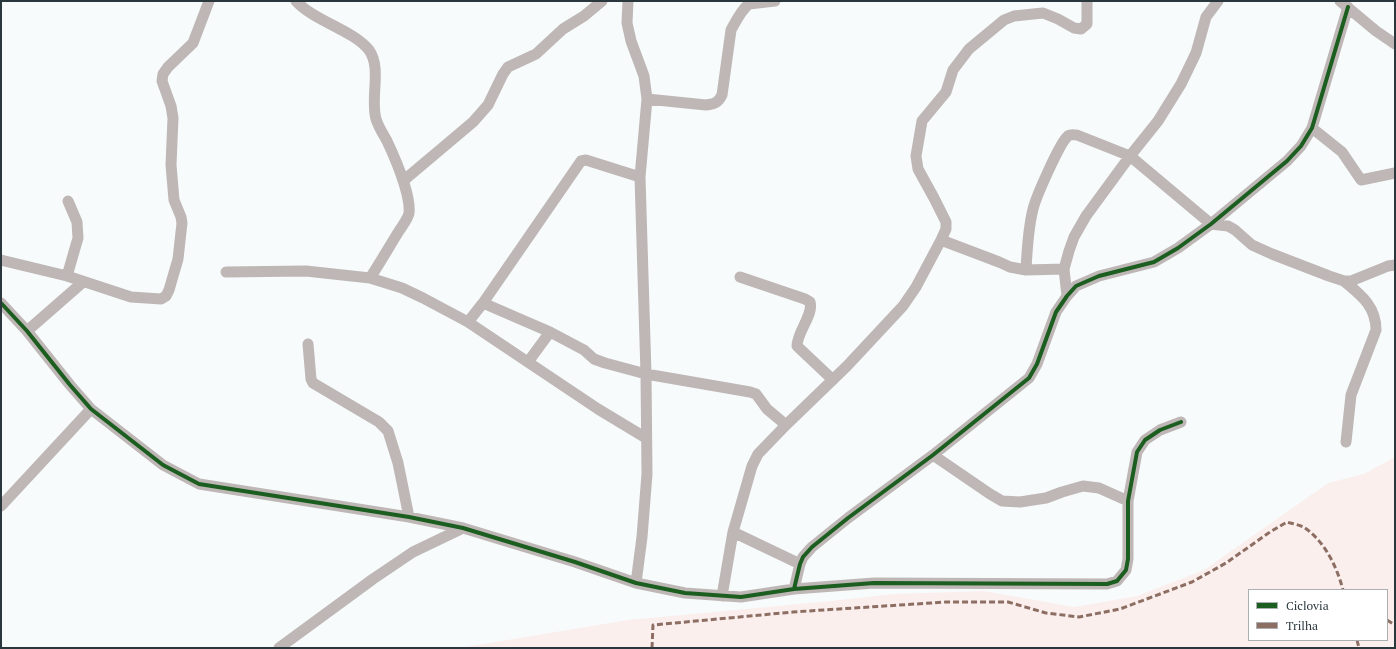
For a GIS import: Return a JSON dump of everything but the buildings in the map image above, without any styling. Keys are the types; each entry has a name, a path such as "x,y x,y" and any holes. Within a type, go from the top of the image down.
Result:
{"street":[{"path":"1,260 67,276 131,297 155,300 166,296 178,259 182,223 174,200 171,165 173,118 171,106 162,81 163,74 168,67 193,43 209,1"},
{"path":"296,1 317,16 361,42 369,51 374,60 374,102 376,119 392,151 410,202 409,215 370,278"},
{"path":"403,181 473,122 488,105 508,67 536,54 563,29 584,16 602,1"},
{"path":"628,1 627,23 631,41 644,76 647,99 640,177 646,374 646,474 643,529 636,583"},
{"path":"647,99 706,105 715,104 722,95 731,30 746,6 749,4 775,1"},
{"path":"722,596 733,532 752,466 758,454 833,380 903,306 916,288 946,230 946,222 918,169 916,156 922,121 946,92 953,70 969,49 1004,20 1014,16 1043,13 1074,28 1081,29 1087,24 1087,1"},
{"path":"1067,296 1064,269 1074,237 1086,216 1158,121 1181,84 1196,53 1206,17 1218,1"},
{"path":"794,589 803,557 812,547 848,518 934,455 1029,378 1038,364 1056,312 1076,286 1088,280 1154,262 1178,248 1211,224 1287,161 1300,146 1312,128 1344,4 1376,31 1395,44"},
{"path":"1312,128 1342,152 1361,180 1395,173"},
{"path":"1026,270 1029,232 1033,208 1039,190 1067,136 1077,135 1130,156 1211,224 1228,226 1235,230 1252,245 1344,281 1351,281 1388,266 1395,265"},
{"path":"468,322 483,303 581,161 586,160 640,177"},
{"path":"67,276 78,238 77,222 68,201"},
{"path":"941,240 1010,267 1026,270 1064,269"},
{"path":"226,272 306,271 370,278 402,288 468,322 598,409 646,438"},
{"path":"740,277 810,302 810,309 797,346 833,380"},
{"path":"1344,281 1364,298 1376,318 1376,330 1352,395 1346,442"},
{"path":"27,331 83,282"},
{"path":"1,303 27,331 91,409 163,465 199,484 260,492 328,505 409,517 463,528 575,562 636,583 685,593 741,597 794,589 874,583 1107,584 1117,581 1126,570 1128,559 1128,501 1137,452 1145,440 1160,430 1181,422"},
{"path":"483,303 550,332 584,350 594,359 646,374 756,394 767,409 786,425"},
{"path":"528,362 550,332"},
{"path":"308,344 311,379 313,383 379,422 388,431 398,463 409,517"},
{"path":"1,506 91,409"},
{"path":"934,455 1002,501 1020,502 1046,498 1083,486 1099,488 1128,501"},
{"path":"279,648 373,579 413,552 463,528"},
{"path":"733,532 800,564"}],"shaded area":[{"path":"1395,457 1395,648 459,648 628,620 894,594 984,591 1074,607 1137,596 1204,570 1328,483 1364,474"}],"marked path":[{"path":"652,648 653,625 793,612 946,602 1008,602 1046,613 1079,617 1120,609 1192,582 1226,563 1287,522 1303,527 1319,540 1334,564 1343,589"},
{"path":"1388,621 1395,625"},
{"path":"1357,641 1359,648"}],"cycle path":[{"path":"794,589 800,564 803,557 812,547 848,518 933,455 1029,378 1037,364 1056,312 1076,286 1099,276 1154,262 1178,248 1211,224 1287,161 1301,146 1312,128 1348,7"},
{"path":"1,303 27,331 91,409 163,465 199,484 409,517 463,528 575,562 636,583 685,593 741,597 794,589 874,583 1107,584 1117,581 1126,570 1128,559 1128,501 1137,452 1145,440 1160,430 1181,422"}]}
